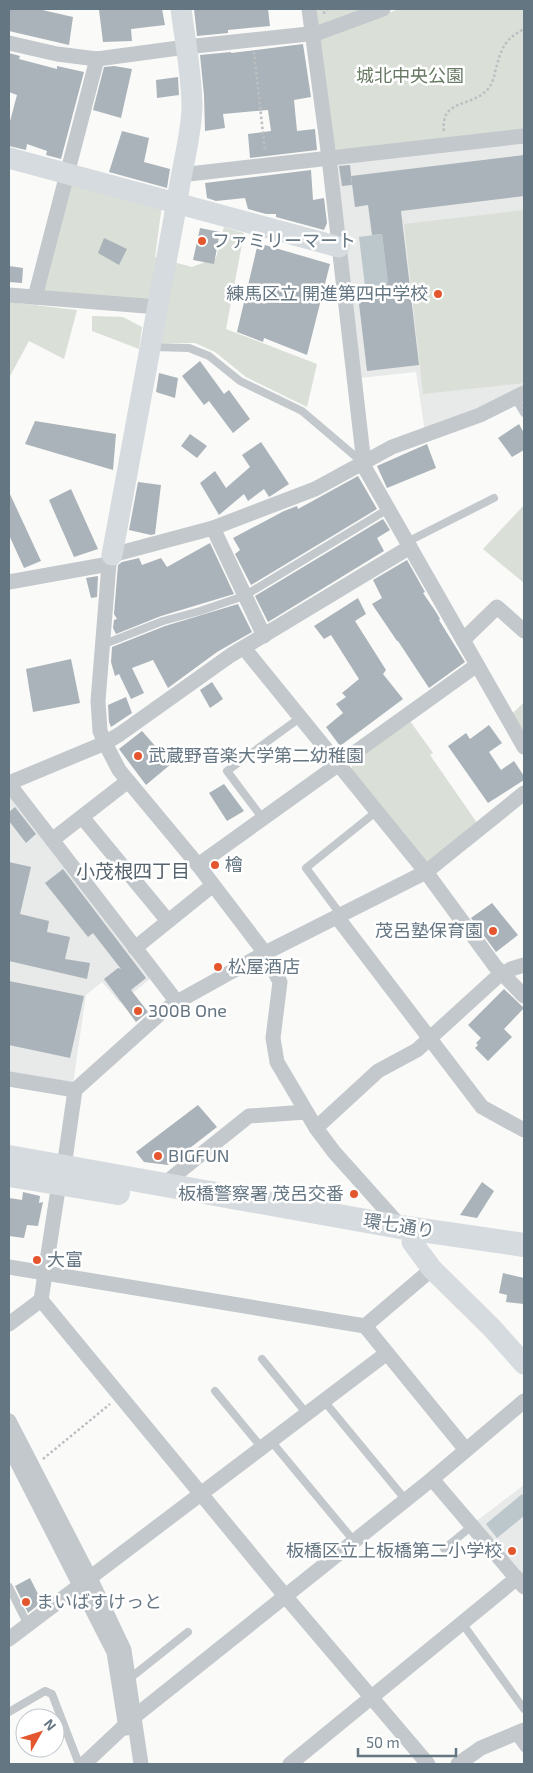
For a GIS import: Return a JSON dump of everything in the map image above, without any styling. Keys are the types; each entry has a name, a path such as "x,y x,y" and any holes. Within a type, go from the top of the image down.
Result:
{"main road":[{"name":"環七通り","path":"9,1157 62,1175 406,1234 524,1245"},
{"name":"環七通り","path":"9,1175 62,1175 164,1184 524,1260"}],"street":[{"path":"181,9 192,89 190,131 180,175 177,202 151,347 111,559 102,645 98,716 100,731 119,770 198,865 265,953 280,982 273,1038 277,1062 316,1128 355,1178 406,1234 432,1269 492,1328 524,1364"},
{"path":"310,9 364,464 408,545 524,747"},
{"path":"9,43 57,54 97,59 186,47 318,33 383,9"},
{"path":"35,297 97,59"},
{"path":"180,175 524,136"},
{"path":"9,158 339,246"},
{"path":"9,295 158,307"},
{"path":"9,582 111,559 213,528 315,489 364,464 392,447 480,415 520,396"},
{"path":"213,528 264,636"},
{"path":"177,1002 9,784 105,743 231,656 408,545"},
{"path":"463,640 497,607 524,631"},
{"path":"244,648 426,872 502,973 524,996"},
{"path":"198,865 477,665"},
{"path":"52,840 128,781"},
{"path":"9,1324 41,1300 75,1090 162,1012 177,1002 265,953 426,872 524,793"},
{"path":"82,817 168,921"},
{"path":"135,948 213,885"},
{"path":"339,916 482,1107 523,1128"},
{"path":"316,1128 378,1071 417,1050 502,973 524,965"},
{"path":"9,1079 75,1090"},
{"path":"164,1184 249,1116 306,1112"},
{"path":"9,1267 365,1326 466,1450"},
{"path":"365,1326 432,1269"},
{"path":"41,1300 370,1698 428,1764"},
{"path":"9,1639 387,1354"},
{"path":"84,1764 130,1722 432,1479 524,1401"},
{"path":"9,1421 22,1467"},
{"path":"9,1446 124,1650 129,1679 131,1764"},
{"path":"290,1764 462,1623 521,1583 432,1479"},
{"path":"85,1582 114,1652 141,1764"},
{"path":"458,1764 481,1748 519,1731"}],"lane":[{"path":"151,347 189,348 208,356 240,381 302,411 364,464"},
{"path":"520,396 524,413"},
{"path":"408,545 494,498"},
{"path":"102,645 163,621 244,596 388,509"},
{"path":"263,819 227,771 301,718"},
{"path":"339,916 306,868 377,811"},
{"path":"262,1358 307,1414"},
{"path":"215,1391 354,1541"},
{"path":"324,1400 406,1499"},
{"path":"444,1549 472,1526"},
{"path":"9,1587 28,1625"},
{"path":"462,1623 524,1709"},
{"path":"129,1679 188,1632"},
{"path":"9,1712 45,1691 52,1694 79,1764"},
{"path":"519,1731 524,1748"}],"path":[{"path":"323,9 324,13 327,9"},
{"path":"445,145 443,124 445,115 450,108 478,97 488,89 493,79 500,52 506,42 513,35 524,29"},
{"path":"253,40 267,165"},
{"path":"22,1467 120,1396"}],"shaded area":[{"name":"練馬区立 開進第四中学校","path":"524,141 524,391 425,432 416,372 361,378 336,166 339,163"},
{"path":"382,234 388,284 365,286 359,237"},
{"path":"9,796 150,979 120,1003 102,982 86,995 73,1084 9,1074"},
{"name":"板橋区立上板橋第二小学校","path":"524,1485 524,1580 475,1522"},
{"path":"522,1494 524,1497 524,1516 497,1538 486,1524"}],"green space":[{"name":"城北中央公園","path":"316,9 366,9 318,26"},
{"name":"城北中央公園","path":"399,9 524,9 524,129 338,151 333,147 319,38"},
{"path":"69,184 162,205 155,257 192,267 216,258 224,227 244,233 226,329 317,364 307,407 246,377 215,352 195,343 156,343 164,303 40,294"},
{"path":"524,210 524,383 423,394 404,224"},
{"path":"9,302 77,310 64,359 29,341 9,378"},
{"path":"92,316 123,317 142,327 139,349 92,331"},
{"path":"524,505 524,583 483,549"},
{"path":"524,702 524,735 512,714"},
{"path":"410,721 433,753 430,755 477,823 430,861 423,861 351,772 352,762"}],"building":[{"path":"9,9 38,9 73,17 69,45 9,31"},
{"path":"162,9 165,25 131,29 132,41 103,42 99,10"},
{"path":"194,9 268,9 270,26 228,30 228,33 197,36"},
{"path":"303,44 311,97 294,100 297,131 315,129 317,150 250,158 248,134 271,131 268,110 223,114 225,128 205,131 200,55"},
{"path":"9,53 20,56 19,59 57,69 57,66 84,72 61,159 46,155 47,151 27,144 26,150 9,146 9,125 17,95 9,92"},
{"path":"114,66 132,69 121,118 93,110 104,67"},
{"path":"178,77 179,95 157,98 156,80"},
{"path":"122,131 149,138 144,162 170,169 167,188 109,172"},
{"path":"524,155 524,196 401,211 419,365 367,371 357,287 388,284 382,234 372,235 368,205 355,207 351,176"},
{"path":"350,165 352,185 342,186 339,166"},
{"path":"311,170 313,200 324,198 327,223 324,230 276,217 276,214 266,214 248,209 245,198 216,201 207,198 205,183"},
{"path":"200,228 220,232 214,264 193,260"},
{"path":"104,238 127,249 119,265 98,253"},
{"path":"258,243 330,264 307,355 264,338 263,342 237,332"},
{"path":"9,266 23,268 22,283 9,282"},
{"path":"200,361 224,394 229,390 250,419 233,433 209,401 204,405 182,376"},
{"path":"159,373 178,378 175,398 156,392"},
{"path":"35,421 116,434 113,470 25,444"},
{"path":"519,424 524,433 524,450 512,457 498,438"},
{"path":"190,434 207,446 197,458 181,446"},
{"path":"261,442 289,484 269,497 264,489 248,501 244,494 219,515 200,483 215,471 226,488 250,467 242,455"},
{"path":"427,444 436,468 387,488 377,466"},
{"path":"358,476 377,509 251,585 235,554 240,550 233,538 284,511 297,506 298,509"},
{"path":"138,482 161,485 155,534 151,535 129,530"},
{"path":"71,489 98,549 74,557 49,500"},
{"path":"9,492 41,561 24,568 9,535"},
{"path":"383,519 390,530 377,538 384,551 268,622 255,596"},
{"path":"210,543 234,594 161,616 116,634 113,628 114,620 117,619 114,614 118,565 122,562 139,558 142,565 161,558 167,567"},
{"path":"407,560 425,592 423,593 465,662 429,688 372,604 382,598 373,580"},
{"path":"98,576 97,597 91,598 86,578"},
{"path":"358,598 366,614 355,621 386,670 383,674 403,699 340,746 326,727 343,713 336,704 346,697 342,693 359,679 331,635 324,639 314,626"},
{"path":"238,604 252,632 217,652 168,688 153,660 132,668 144,693 131,699 119,674 115,676 111,662 112,647 165,626"},
{"path":"71,659 80,703 33,712 26,669"},
{"path":"212,682 223,699 210,708 200,690"},
{"path":"126,697 132,713 111,727 108,705"},
{"path":"489,725 502,743 489,752 501,770 514,761 524,776 524,780 488,803 448,746 466,733 470,739"},
{"path":"142,731 171,764 146,785 119,749"},
{"path":"224,784 244,811 227,821 209,793"},
{"path":"15,807 36,834 26,843 9,821 9,812"},
{"path":"9,862 31,867 20,914 49,921 47,932 70,937 65,959 90,963 87,979 9,961"},
{"path":"63,869 146,978 131,990 148,1012 136,1022 104,979 118,968 121,969 93,933 88,937 45,883"},
{"path":"492,903 518,935 496,952 471,918"},
{"path":"9,981 84,996 70,1058 9,1045"},
{"path":"504,989 524,1008 504,1029 512,1037 488,1061 475,1048 478,1045 476,1043 481,1038 468,1025"},
{"path":"198,1105 217,1127 168,1165 144,1162 136,1152"},
{"path":"482,1182 494,1191 477,1218 460,1215"},
{"path":"23,1192 40,1196 39,1203 43,1202 38,1226 27,1225 24,1238 9,1236 9,1198 22,1200"},
{"path":"503,1273 524,1278 524,1304 506,1302 507,1295 499,1293"},
{"path":"30,1578 42,1602 28,1613 15,1586"}],"place":[{"name":"ファミリーマート","path":"202,241"},
{"name":"練馬区立 開進第四中学校","path":"438,294"},
{"name":"武蔵野音楽大学第二幼稚園","path":"138,756"},
{"name":"檜","path":"215,865"},
{"name":"茂呂塾保育園","path":"493,931"},
{"name":"松屋酒店","path":"218,967"},
{"name":"300B One","path":"138,1011"},
{"name":"BIGFUN","path":"158,1156"},
{"name":"板橋警察署 茂呂交番","path":"354,1194"},
{"name":"大富","path":"37,1260"},
{"name":"板橋区立上板橋第二小学校","path":"512,1551"},
{"name":"まいばすけっと","path":"26,1602"}],"district":[{"name":"小茂根四丁目","path":"133,871"}]}
